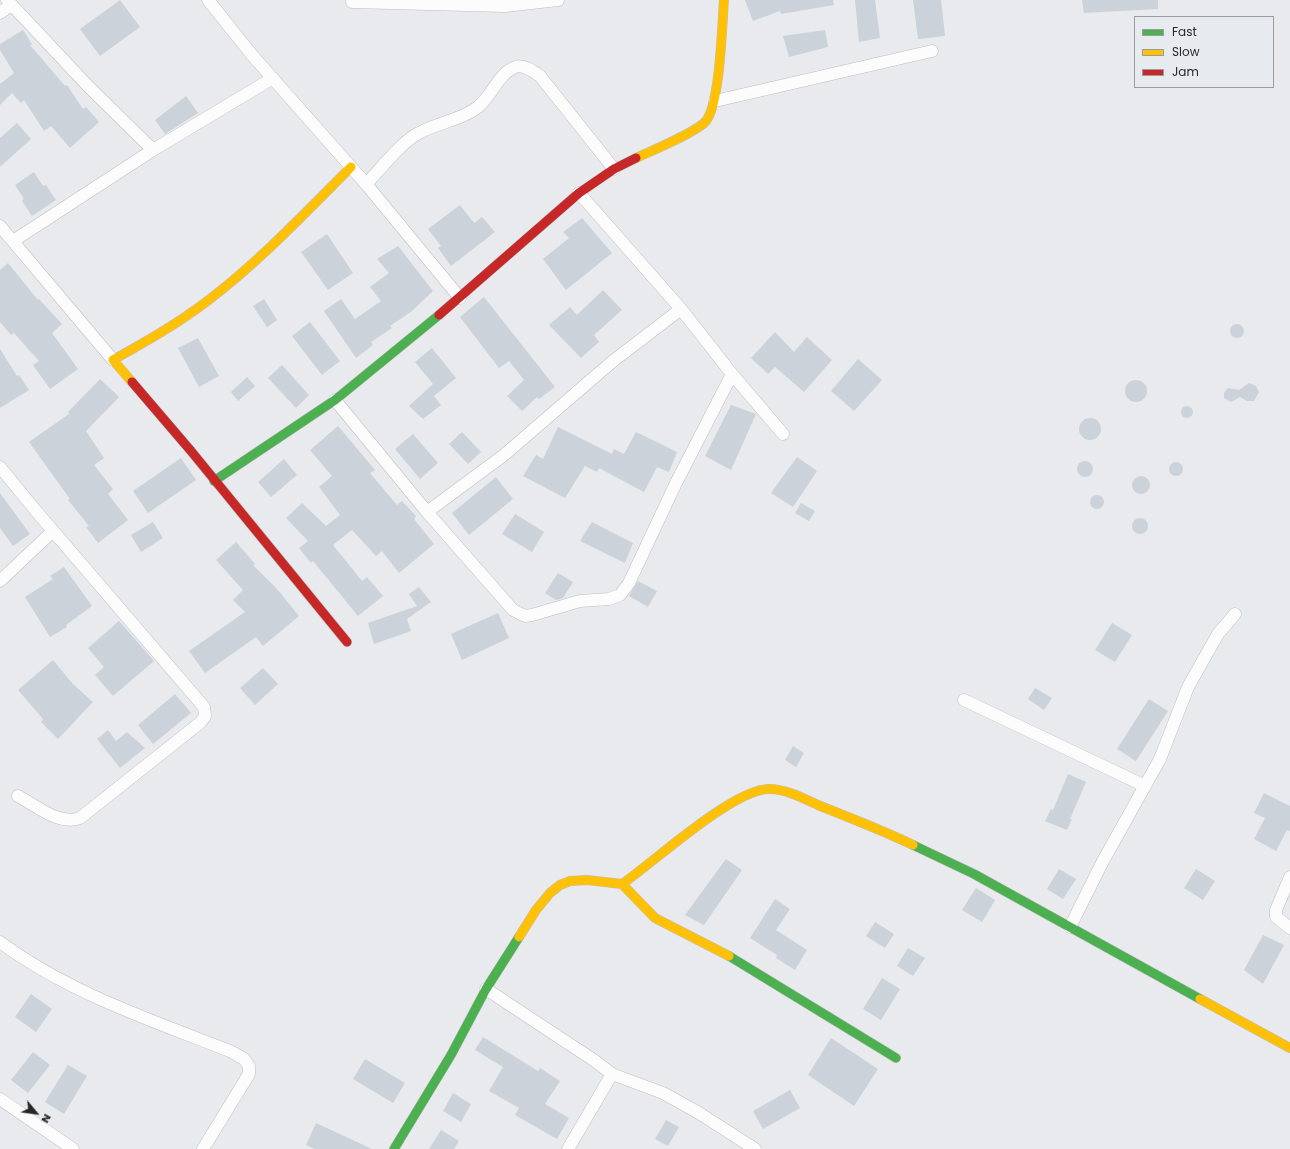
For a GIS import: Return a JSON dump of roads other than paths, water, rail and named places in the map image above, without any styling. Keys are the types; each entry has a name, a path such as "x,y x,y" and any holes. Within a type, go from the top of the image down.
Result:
{"street":[{"path":"208,0 252,55 366,184 460,298"},
{"path":"352,2 505,6 558,0"},
{"path":"214,481 335,400 460,298 579,193 614,169 686,134 706,121 711,114 715,101 724,0"},
{"path":"0,13 9,2 88,86 153,150"},
{"path":"715,101 932,51"},
{"path":"366,184 410,138 419,132 467,115 480,106 507,71 517,66 528,68 540,76 614,169"},
{"path":"13,241 153,150 273,78"},
{"path":"113,360 173,325 207,301 279,239 351,167"},
{"path":"579,193 681,309 732,374 783,434"},
{"path":"0,226 191,451 347,642"},
{"path":"427,512 504,455 602,370 681,309"},
{"path":"335,400 427,512 513,610 525,616 532,616 580,601 609,599 620,596 629,583 675,484 732,374"},
{"path":"0,467 204,707 205,716 201,722 80,818 72,821 62,820 18,796"},
{"path":"0,581 53,531"},
{"path":"1070,928 1103,861 1160,759 1188,686 1218,634 1235,614"},
{"path":"964,700 1145,786"},
{"path":"622,884 640,872 664,851 719,810 754,793 768,789 784,791 930,852 974,874 1290,1048"},
{"path":"1290,877 1276,910 1276,917 1290,928"},
{"path":"394,1149 451,1055 486,989 536,910 550,894 560,886 570,881 587,880 622,884 655,918 737,960 896,1058"},
{"path":"0,942 25,961 47,974 99,998 230,1051 244,1059 250,1066 249,1074 204,1149"},
{"path":"486,989 569,1043 612,1074 663,1094 712,1121 755,1149"},
{"path":"568,1149 612,1074"},
{"path":"0,1099 73,1149"}]}
